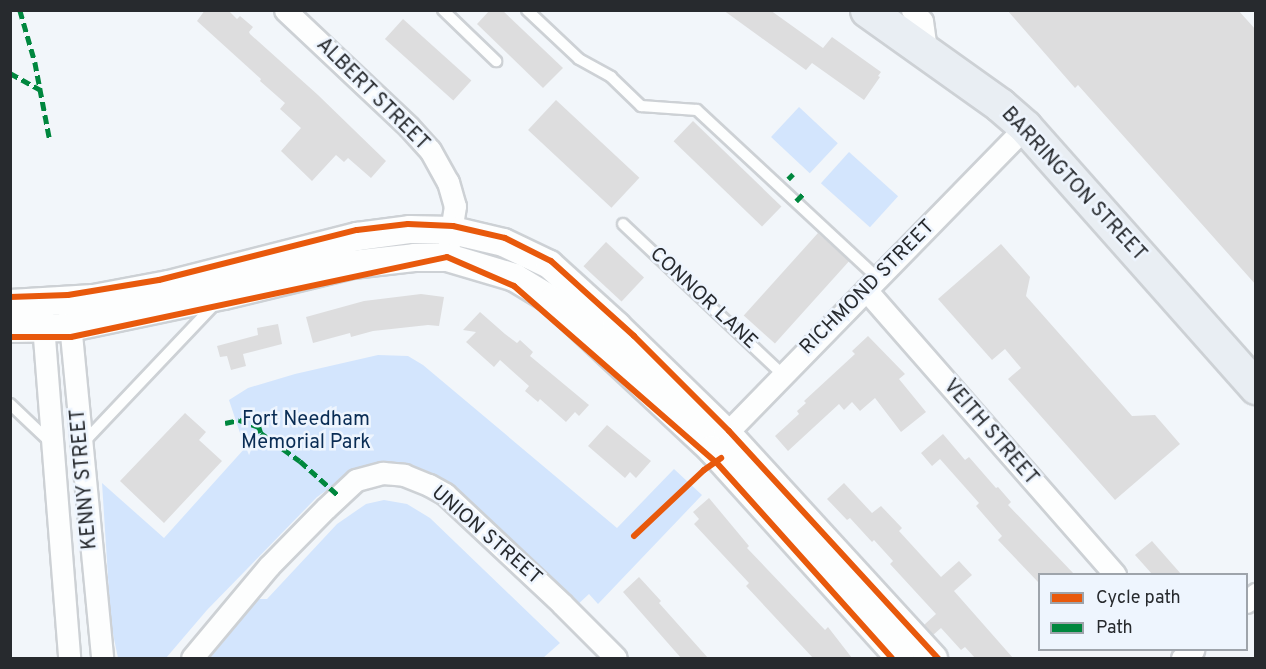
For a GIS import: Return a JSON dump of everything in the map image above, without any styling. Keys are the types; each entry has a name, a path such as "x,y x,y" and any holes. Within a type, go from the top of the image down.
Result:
{"main road":[{"name":"BARRINGTON STREET","path":"867,10 926,51 1025,127 1256,387"}],"street":[{"name":"ALBERT STREET","path":"285,10 409,127 430,150 448,182 455,206 447,257"},
{"path":"912,10 922,21 926,51"},
{"name":"RICHMOND STREET","path":"719,441 1025,127"},
{"path":"10,303 68,300 168,284 357,236 409,228 452,230 502,242 549,264 616,325 719,441 900,658"},
{"path":"10,328 70,327 223,295 352,264 414,257 447,257 514,277 552,300 719,441 933,658"},
{"name":"VEITH STREET","path":"872,284 1114,573"},
{"name":"KENNY STREET","path":"68,300 102,658"},
{"name":"KENNY STREET","path":"41,302 69,658"},
{"path":"53,444 83,443"},
{"name":"UNION STREET","path":"192,658 261,575 326,508 356,480 383,473 404,475 429,484 445,494 616,658"}],"lane":[{"path":"443,10 496,61"},
{"path":"526,10 579,59 611,77 641,106 697,110 872,284"},
{"name":"CONNOR LANE","path":"623,224 783,375"},
{"path":"83,443 223,295"},
{"path":"10,404 53,444"}],"green space":[{"path":"799,107 838,143 810,173 771,137"},
{"path":"849,152 898,196 870,227 821,183"},
{"name":"Fort Needham Memorial Park","path":"378,355 408,356 423,365 617,528 674,469 702,495 598,604 589,594 575,607 447,489 341,480 317,497 207,610 166,658 118,658 111,624 102,483 164,538 245,448 229,400 248,388 295,374"},
{"name":"Fort Needham Memorial Park","path":"384,500 407,504 430,518 560,643 543,658 210,658 258,599 267,599 337,524 366,504"}],"building":[{"path":"205,10 228,10 237,19 240,16 253,27 250,34 318,95 386,161 371,178 348,158 344,162 336,155 312,181 281,151 301,128 280,109 285,103 197,21"},
{"path":"490,10 502,10 563,68 543,88 477,24"},
{"path":"723,10 770,10 823,48 832,37 881,72 878,76 880,77 864,100 812,63 806,70"},
{"path":"1007,10 1238,10 1256,30 1256,285 1078,85 1075,88"},
{"path":"403,19 471,81 453,101 385,39"},
{"path":"556,100 639,178 611,208 528,130"},
{"path":"693,121 781,206 762,227 674,141"},
{"path":"818,233 849,261 775,344 744,315"},
{"path":"606,242 644,277 622,302 583,266"},
{"path":"1001,244 1030,277 1026,296 1132,416 1155,415 1180,444 1115,500 1008,379 1021,368 1005,349 992,360 938,299"},
{"path":"421,294 444,297 439,326 428,325 373,331 351,337 350,333 313,343 306,317 364,301"},
{"path":"480,312 517,343 520,340 533,352 530,356 589,405 579,416 575,412 566,422 540,399 538,402 525,391 529,386 500,360 494,367 466,342 476,332 463,330"},
{"path":"278,324 282,344 243,354 246,366 231,370 227,356 220,357 217,346 258,335 257,328"},
{"path":"868,336 905,374 899,379 926,412 901,432 875,398 860,411 852,402 844,410 839,404 788,451 775,436 799,414 797,411 806,403 804,401 855,354 852,351"},
{"path":"185,413 206,432 199,440 222,461 164,523 120,481"},
{"path":"607,425 651,461 636,478 630,472 625,478 588,446"},
{"path":"943,434 965,460 969,457 996,488 998,487 1011,502 1008,505 1073,573 1038,573 1038,582 998,540 1002,536 976,506 979,503 940,459 932,466 921,453"},
{"path":"844,483 872,513 881,506 902,528 899,531 941,577 959,561 972,575 954,591 1013,658 975,658 965,647 961,650 941,628 933,635 924,625 936,614 890,564 893,561 874,540 872,542 850,518 847,520 827,499"},
{"path":"709,498 749,546 747,548 825,630 828,627 852,658 813,658 746,586 749,583 694,524 699,519 693,512"},
{"path":"1152,541 1180,573 1151,573 1135,555"},
{"path":"639,577 708,658 681,658 623,592"}],"marked path":[{"path":"20,10 35,62 50,141"},
{"path":"10,73 41,90"},
{"path":"788,179 793,174"},
{"path":"796,201 803,194"},
{"path":"225,423 239,420 259,427 261,433 300,461 339,496"}],"cycle path":[{"path":"10,297 68,295 159,280 357,230 408,224 453,226 505,238 551,261 634,336 729,431 938,658"},
{"path":"10,337 71,337 447,257 514,286 716,462 892,658"},
{"path":"634,536 704,470 721,458"}]}
